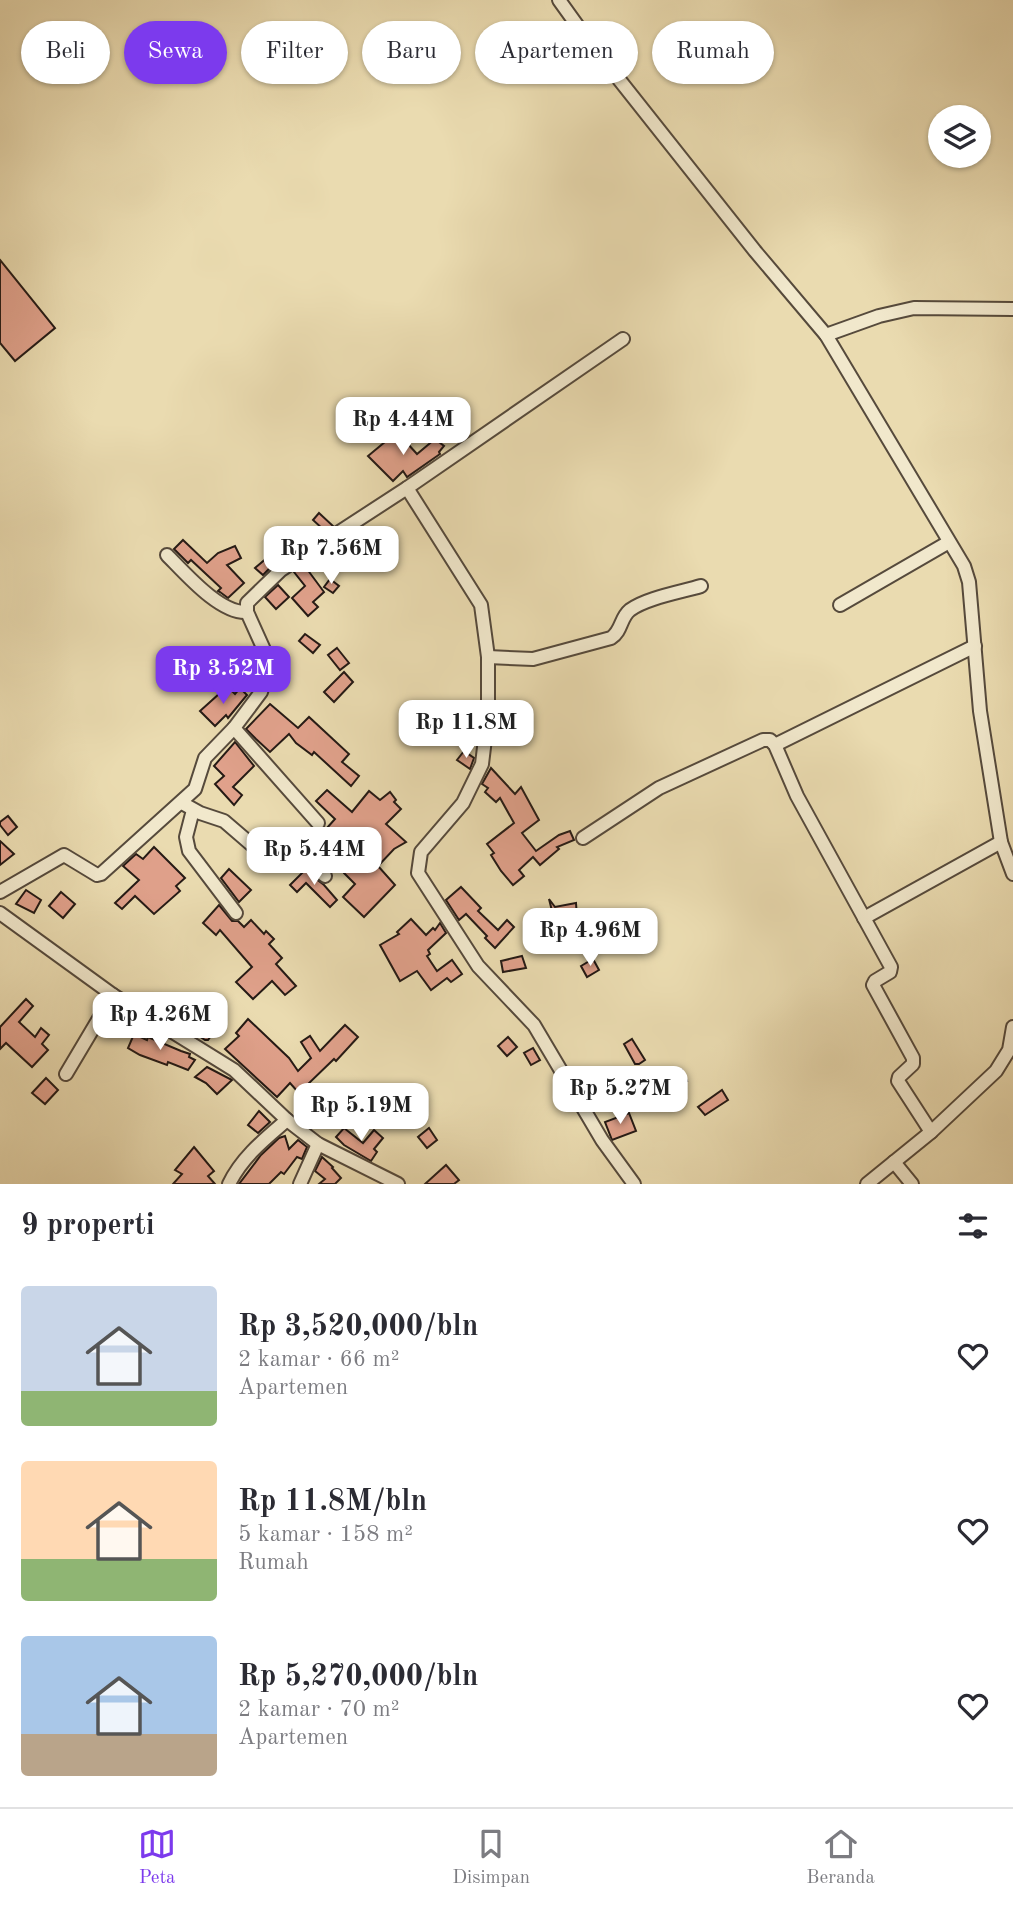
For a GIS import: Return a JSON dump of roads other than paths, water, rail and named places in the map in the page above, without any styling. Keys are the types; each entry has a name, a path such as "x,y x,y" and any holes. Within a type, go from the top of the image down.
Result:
{"street":[{"path":"558,0 755,251 826,334 968,575 980,711 1001,842 1013,874"},
{"path":"826,334 879,316 914,308 1013,309"},
{"path":"236,914 189,851 186,837 187,806 205,758 234,729 261,692 270,663 247,612 247,603 281,570 407,488 623,339"},
{"path":"407,488 481,605 488,657 488,714 482,764 463,803 421,852 418,873 478,966 534,1025 602,1140 634,1184"},
{"path":"840,605 949,542"},
{"path":"167,555 219,602 235,612 247,612"},
{"path":"488,657 533,659 611,638 618,632 628,611 639,605 701,586"},
{"path":"775,745 975,646"},
{"path":"234,729 318,823"},
{"path":"583,838 659,788 763,740 770,740 775,745 797,796 891,967 890,972 873,983 874,988 913,1058 913,1064 898,1081 931,1132"},
{"path":"187,806 224,821 274,864 307,861 325,876"},
{"path":"0,892 64,855 97,875 102,874 187,806"},
{"path":"864,918 1001,842"},
{"path":"0,913 113,995 234,1070 287,1120 318,1144 397,1184"},
{"path":"66,1074 113,995"},
{"path":"867,1184 931,1132 996,1072 1009,1050 1013,1027"},
{"path":"229,1184 249,1155 287,1120"},
{"path":"300,1184 318,1144"},
{"path":"894,1162 912,1184"}]}
